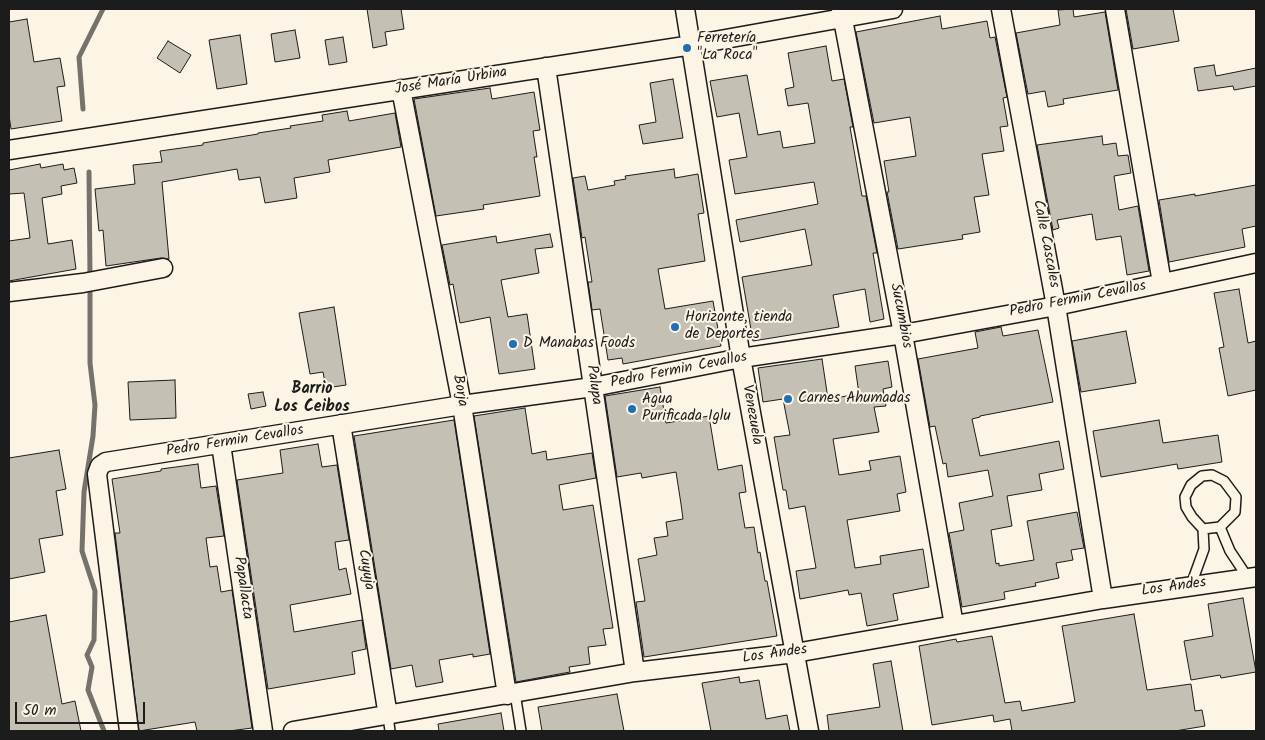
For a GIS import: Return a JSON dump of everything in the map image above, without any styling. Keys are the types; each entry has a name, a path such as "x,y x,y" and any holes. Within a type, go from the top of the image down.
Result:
{"street":[{"name":"Venezuela","path":"685,9 741,358 809,731"},
{"name":"José María Urbina","path":"9,150 692,45 842,13 893,9"},
{"name":"Calle Cascales","path":"1001,9 1056,306 1103,599"},
{"path":"1115,9 1162,283"},
{"name":"Sucumbios","path":"842,13 903,334 954,625"},
{"name":"Palupa","path":"546,67 635,672"},
{"name":"Borja","path":"401,89 462,405 511,694"},
{"name":"Pedro Fermin Cevallos","path":"129,731 97,474 100,466 106,462 462,405 593,387 741,358 903,334 1056,306 1256,263"},
{"path":"9,292 91,281 163,268"},
{"name":"Cuyuja","path":"341,424 389,723"},
{"name":"Papallacta","path":"221,444 263,731"},
{"name":"Los Andes","path":"293,731 389,723 511,694 635,672 795,653 1103,599 1252,577"}],"lane":[{"path":"1191,585 1204,549 1203,529 1186,507 1185,496 1190,484 1202,476 1212,475 1224,481 1236,497 1235,512 1220,526 1203,529"},
{"path":"1220,526 1230,551 1252,577"},
{"path":"511,694 521,731"}],"building":[{"path":"367,9 401,9 404,29 385,32 387,45 373,48"},
{"path":"1073,9 1074,17 1105,12 1118,90 1063,99 1064,104 1048,107 1045,91 1028,94 1016,33 1060,25 1058,10"},
{"path":"1126,9 1173,9 1179,41 1133,49"},
{"path":"940,16 942,29 987,21 990,38 995,37 1007,97 1003,98 1008,126 1000,127 1004,151 982,154 989,195 974,197 980,232 962,235 963,239 898,249 887,192 889,192 884,161 916,156 910,117 874,123 856,32"},
{"path":"27,19 34,62 60,58 65,86 57,87 62,121 11,129 9,115 9,22"},
{"path":"295,30 300,58 275,62 271,34"},
{"path":"240,35 247,84 217,89 209,40"},
{"path":"343,37 347,62 329,65 325,40"},
{"path":"168,41 191,55 180,73 157,58"},
{"path":"826,46 832,81 844,79 853,127 850,127 862,196 866,196 877,253 873,253 884,319 870,322 865,289 833,295 839,327 753,341 742,277 812,265 805,229 740,242 736,220 818,204 814,182 735,194 729,160 747,157 739,113 717,117 710,81 747,75 758,135 780,131 783,148 815,143 808,103 788,106 785,89 794,87 788,53"},
{"path":"1214,65 1216,76 1256,68 1256,86 1234,90 1233,86 1198,91 1194,68"},
{"path":"673,79 683,138 643,144 639,125 656,122 650,83"},
{"path":"490,88 492,99 534,92 540,130 533,131 537,157 534,157 540,196 483,205 484,209 436,216 414,99"},
{"path":"347,111 349,121 395,113 401,147 328,160 330,172 294,178 297,198 265,203 260,177 239,180 237,169 162,182 169,259 161,258 106,266 103,230 99,231 95,189 135,184 133,165 162,162 160,151 203,145 203,143 291,128 290,126 323,121 322,115"},
{"path":"1102,136 1103,145 1116,143 1118,156 1128,155 1131,173 1114,176 1119,210 1138,206 1149,271 1127,275 1121,236 1096,240 1092,214 1057,220 1059,228 1053,230 1037,145"},
{"path":"40,164 41,168 63,164 64,170 74,168 77,183 61,186 62,194 42,198 48,244 72,240 76,269 9,281 9,241 30,238 24,193 9,194 9,170"},
{"path":"674,169 675,178 698,174 704,213 698,214 705,261 658,269 665,309 713,301 721,346 623,364 622,358 608,360 600,309 592,310 588,282 592,282 585,237 582,238 573,178 585,176 588,190 615,185 614,181 626,179 625,176"},
{"path":"1256,185 1256,226 1242,229 1245,247 1169,262 1159,200 1195,194 1195,196"},
{"path":"550,234 553,247 535,249 539,273 501,280 508,317 527,314 535,369 499,374 490,317 460,323 453,284 450,285 442,245 496,236 497,243"},
{"path":"1239,289 1248,343 1256,341 1256,390 1228,396 1219,348 1224,347 1214,293"},
{"path":"334,307 346,385 326,388 323,372 310,374 299,313"},
{"path":"1001,327 1003,336 1038,330 1053,402 972,419 980,456 1059,441 1064,469 1039,474 1042,490 1007,496 1012,526 991,530 996,564 999,563 999,566 1034,560 1027,521 1077,512 1084,548 1071,550 1073,560 1056,563 1059,578 1035,583 1036,586 1004,592 1005,599 962,607 949,533 964,530 959,503 993,496 988,470 948,477 946,463 943,464 935,426 930,427 918,359 978,348 975,332"},
{"path":"1126,331 1136,383 1081,392 1072,341"},
{"path":"822,359 828,399 859,394 855,366 888,361 892,387 883,389 886,406 874,407 879,432 833,439 839,475 871,470 869,461 900,456 906,492 897,494 900,511 847,520 855,568 881,564 880,556 923,549 929,587 893,594 898,620 867,626 861,593 849,595 848,590 800,599 796,571 816,568 805,506 789,509 786,490 783,490 774,437 790,435 783,399 763,402 758,368"},
{"path":"175,380 176,418 130,420 128,382"},
{"path":"660,387 666,423 709,416 718,470 742,465 746,492 739,493 745,528 754,527 758,553 760,552 765,581 767,581 777,636 644,657 636,602 645,601 638,559 657,555 654,538 668,536 666,522 683,519 681,504 676,472 642,478 641,473 617,477 605,396"},
{"path":"263,392 266,406 251,409 248,394"},
{"path":"525,408 532,454 546,451 547,460 592,453 596,478 559,485 563,510 593,505 613,628 603,629 606,645 588,647 590,664 569,667 570,672 516,682 474,416"},
{"path":"454,420 490,654 473,657 473,654 439,660 443,682 416,687 412,665 391,669 354,436"},
{"path":"1159,420 1163,443 1218,435 1222,462 1178,469 1177,464 1101,477 1093,431"},
{"path":"318,444 322,467 337,465 349,540 335,542 339,570 346,568 351,594 290,605 294,632 362,620 366,649 352,652 355,674 268,689 237,480 283,473 280,450"},
{"path":"59,450 66,489 56,491 63,535 39,539 45,572 9,579 9,458"},
{"path":"198,464 201,488 216,486 224,536 206,538 210,567 217,566 221,592 232,590 252,728 229,731 197,731 195,722 139,731 115,533 120,533 112,479"},
{"path":"1243,598 1256,672 1221,678 1220,675 1191,680 1184,641 1213,636 1208,604"},
{"path":"1134,614 1147,690 1191,684 1195,711 1202,710 1205,726 1175,731 1012,731 1010,719 994,722 993,715 932,725 919,646 956,639 957,642 992,636 1005,703 1020,701 1022,711 1075,702 1062,626"},
{"path":"46,615 62,704 75,701 81,731 9,731 9,622"},
{"path":"891,661 903,731 829,731 827,715 880,707 873,664"},
{"path":"739,677 740,683 759,680 766,719 787,715 790,731 711,731 702,683"},
{"path":"617,694 624,731 542,731 538,707"},
{"path":"501,713 504,731 439,731 438,724"}],"waterway":[{"path":"83,109 79,57 103,9"},
{"path":"89,172 90,278"},
{"path":"90,286 90,363 95,405 93,436 84,492 82,551 95,591 94,640 87,655 92,667 88,690 104,731"}],"place":[{"name":"Ferretería \"La Roca\"","path":"687,48"},
{"name":"Horizonte, tienda de Deportes","path":"675,327"},
{"name":"D Manabas Foods","path":"513,344"},
{"name":"Carnes Ahumadas","path":"788,399"},
{"name":"Agua Purificada Iglu","path":"632,409"}],"district":[{"name":"Barrio Los Ceibos","path":"312,399"}]}
